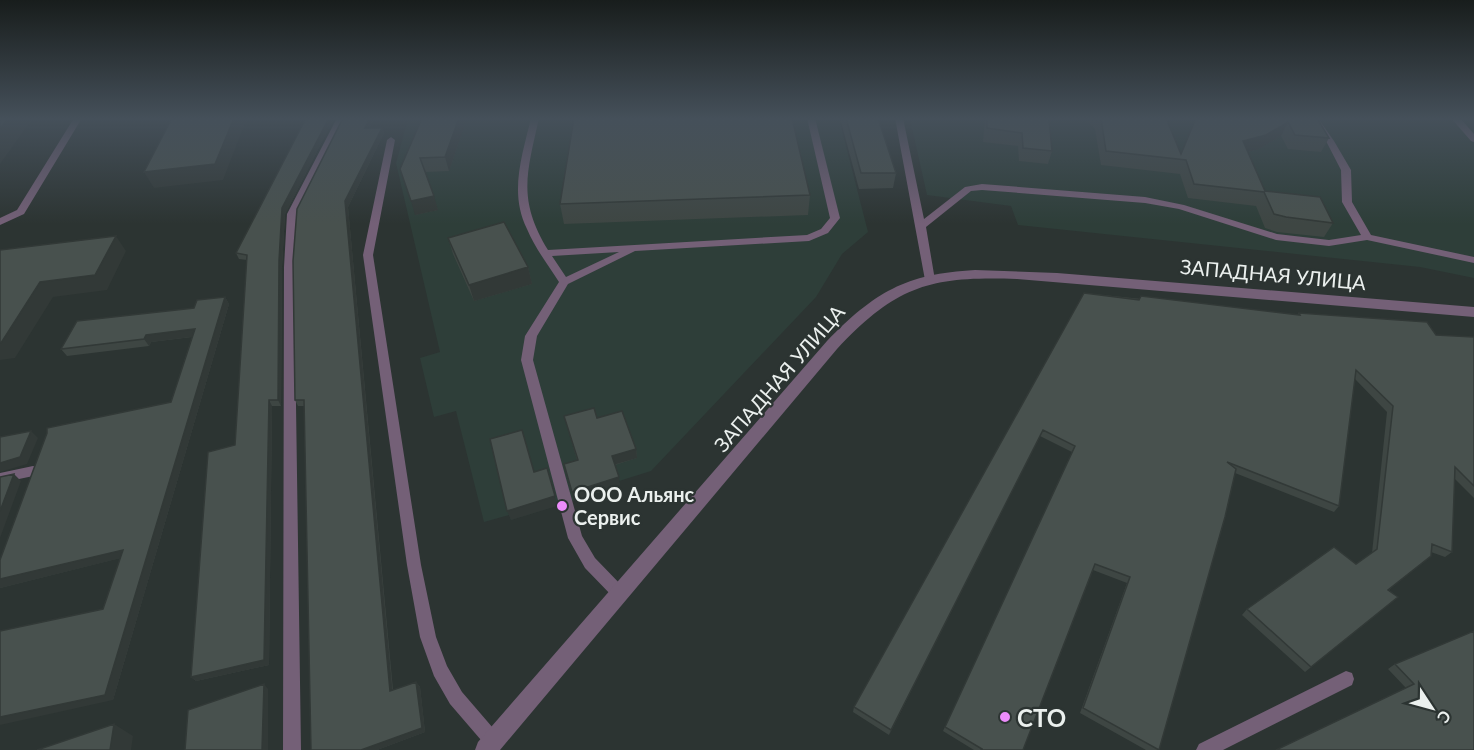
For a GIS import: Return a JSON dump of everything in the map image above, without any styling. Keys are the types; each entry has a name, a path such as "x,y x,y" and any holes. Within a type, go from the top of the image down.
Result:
{"street":[{"name":"ЗАПАДНАЯ УЛИЦА","path":"490,746 851,325 874,304 896,291 930,280 966,275 1001,274 1474,312"}],"lane":[{"path":"0,222 21,212 57,153"},
{"path":"292,750 289,279 291,221 295,207 323,153"},
{"path":"389,153 369,255 414,565 428,637 440,670 456,698 490,746"},
{"path":"528,153 521,191 528,223 564,282"},
{"path":"547,253 809,238 822,233 831,226 835,218 819,153"},
{"path":"906,153 930,280"},
{"path":"1337,153 1346,170 1347,202 1366,237"},
{"path":"921,226 968,189 982,187 1155,201 1276,237 1329,243 1366,237 1474,260"},
{"path":"620,594 590,563 575,538 527,360 531,336 564,282 637,248"},
{"path":"0,478 35,465 26,491"},
{"path":"1204,750 1346,679"}],"shaded area":[{"path":"399,153 848,153 868,232 842,254 816,297 651,471 619,481 620,486 511,520 509,515 484,522 456,411 434,417 420,358 440,352 396,163"},
{"path":"918,153 1474,153 1474,278 1420,267 1018,225 1011,206 927,195"}],"building":[{"path":"154,153 220,153 215,164 144,172"},
{"path":"288,153 311,153 282,208 279,261 278,400 269,400 264,660 191,677 208,452 235,445 247,255 236,253"},
{"path":"325,153 369,153 345,201 390,691 416,682 422,728 361,750 311,750 304,400 295,400 293,261 297,209"},
{"path":"407,153 446,153 445,157 420,158 434,196 411,201 400,169"},
{"path":"568,153 800,153 810,195 560,204"},
{"path":"856,153 889,153 896,173 861,173"},
{"path":"1124,153 1248,153 1265,191 1320,197 1333,223 1274,214 1264,192 1194,184 1186,160"},
{"path":"504,222 528,267 469,285 448,238"},
{"path":"116,236 95,275 40,282 0,343 0,250"},
{"path":"1084,293 1139,300 1141,296 1300,315 1299,313 1427,322 1436,335 1474,337 1474,486 1455,467 1452,552 1432,544 1431,556 1388,590 1398,597 1311,667 1247,609 1334,547 1356,564 1377,549 1393,406 1356,370 1339,506 1227,462 1236,469 1225,517 1159,750 1083,708 1130,577 1095,564 1023,750 981,750 945,727 1075,446 1043,430 891,730 854,707"},
{"path":"225,297 105,695 0,717 0,631 103,609 123,550 0,579 0,560 47,428 171,402 195,329 146,335 144,339 61,349 77,321 194,308 197,300"},
{"path":"594,408 597,418 622,411 636,449 612,456 619,477 572,492 564,464 578,460 564,416"},
{"path":"522,430 534,472 547,468 555,496 507,511 490,439"},
{"path":"31,431 20,457 0,463 0,437"},
{"path":"14,474 0,511 0,477"},
{"path":"1474,631 1474,750 1276,750 1414,684 1395,664"},
{"path":"264,684 262,750 185,750 188,710"},
{"path":"114,724 110,750 37,750"}],"place":[{"name":"ООО Альянс Сервис","path":"562,506"},
{"name":"СТО","path":"1005,717"}]}
